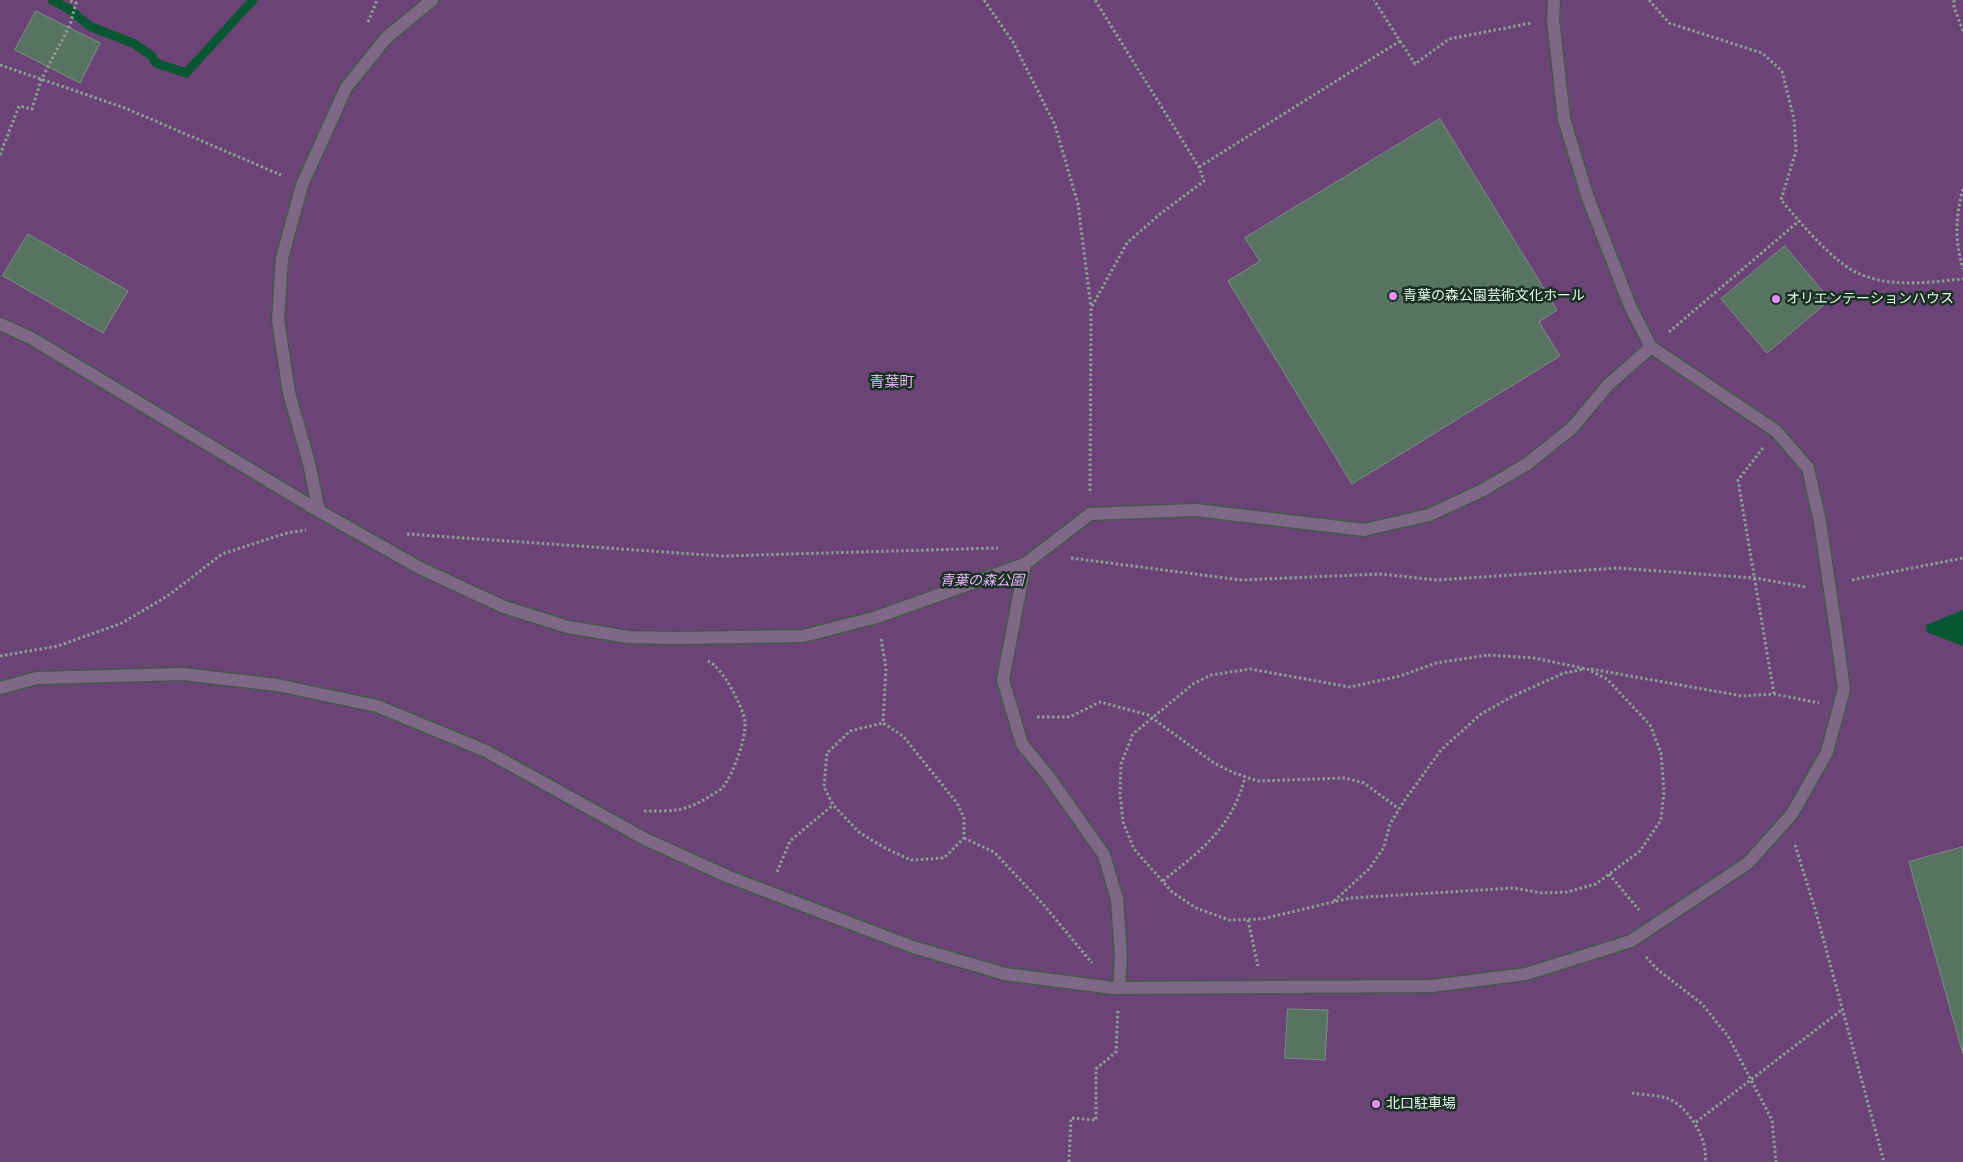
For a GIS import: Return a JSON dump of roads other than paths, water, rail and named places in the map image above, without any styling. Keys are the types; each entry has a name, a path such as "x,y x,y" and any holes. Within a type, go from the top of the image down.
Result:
{"street":[{"path":"319,511 309,463 289,393 278,320 282,258 302,185 346,88 386,38 432,0"},
{"path":"0,688 37,678 183,674 277,685 377,706 486,751 645,839 730,877 913,947 1005,974 1116,988 1431,986 1526,974 1630,940 1748,863 1782,826 1792,814 1827,752 1844,689 1820,522 1808,468 1776,431 1651,347 1630,306 1588,198 1564,120 1553,19 1554,0"},
{"path":"0,324 30,338 319,511 420,568 504,607 568,628 628,637 803,636 877,617 1025,564 1090,514 1196,510 1364,530 1429,516 1483,490 1527,464 1572,428 1608,385 1651,347"},
{"path":"1025,564 1003,680 1022,744 1049,777 1104,855 1117,899 1121,958 1116,988"}],"waterway":[{"path":"52,0 69,9 91,27 133,43 152,56 156,63 186,73 253,0"}],"place":[{"name":"青葉の森公園芸術文化ホール","path":"1393,296"},
{"name":"オリエンテーションハウス","path":"1776,299"},
{"name":"北口駐車場","path":"1376,1104"}],"district":[{"name":"青葉町","path":"892,382"}],"park label":[{"name":"青葉の森公園","path":"982,581"}]}
